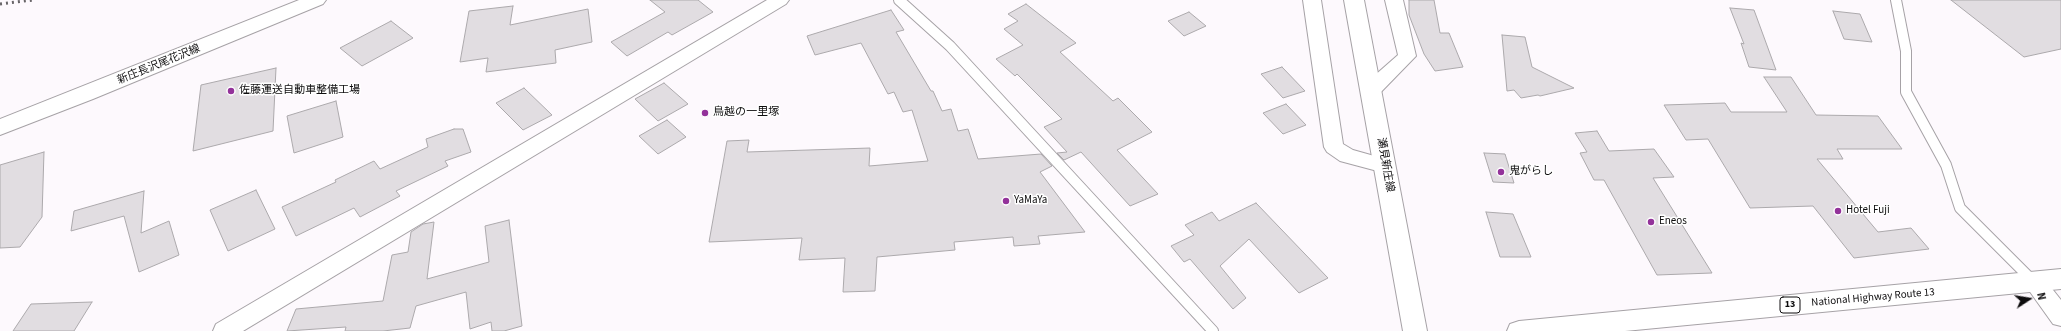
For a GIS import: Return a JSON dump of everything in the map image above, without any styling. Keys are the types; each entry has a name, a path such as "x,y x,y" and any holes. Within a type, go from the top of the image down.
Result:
{"main road":[{"name":"新庄長沢尾花沢線","path":"0,127 86,94 316,0"},
{"name":"瀬見新庄線","path":"1354,0 1372,89 1415,331"},
{"name":"National Highway Route 13","path":"1519,331 2061,280"}],"street":[{"path":"224,331 780,0"},
{"path":"1312,0 1334,147 1347,156 1385,166"},
{"path":"1372,89 1407,56 1394,0"},
{"path":"2034,282 2061,317"}],"lane":[{"path":"899,0 950,46 1213,331"},
{"path":"1896,0 1906,51 1906,92 1946,165 1960,208 2034,282"}],"building":[{"path":"650,0 698,0 713,12 672,35 668,32 627,56 611,42 665,12"},
{"path":"1409,0 1434,0 1440,33 1449,33 1463,67 1435,71 1424,54 1409,15"},
{"path":"1951,0 2061,0 2061,49 2024,57"},
{"path":"1026,4 1076,43 1060,52 1113,101 1118,98 1152,132 1117,150 1158,194 1130,206 1081,152 1064,160 1057,153 1067,152 1044,127 1062,119 1017,74 1015,76 996,59 1023,45 1004,29 1018,21 1008,14"},
{"path":"513,6 510,25 588,9 592,42 555,50 556,63 486,72 488,58 460,62 469,11"},
{"path":"1730,8 1754,10 1776,70 1749,67 1741,43 1744,44"},
{"path":"891,10 904,30 896,32 931,91 933,91 942,111 951,109 958,131 968,129 978,159 1041,154 1052,166 1040,172 1085,232 1038,236 1040,244 1014,246 1013,237 954,242 955,250 877,257 875,291 843,292 845,258 799,260 802,238 709,242 727,141 749,140 747,152 870,148 869,166 928,161 912,110 903,112 894,92 888,94 861,43 815,55 807,36"},
{"path":"1833,11 1860,14 1872,42 1844,39"},
{"path":"1189,12 1206,26 1184,36 1168,21"},
{"path":"391,21 413,38 362,66 340,48"},
{"path":"1502,35 1525,37 1532,67 1574,88 1540,96 1538,95 1521,98 1514,90 1507,91"},
{"path":"1282,67 1305,91 1283,98 1261,74"},
{"path":"276,68 273,131 193,151 201,85"},
{"path":"1764,77 1791,77 1816,115 1878,116 1902,149 1837,149 1843,159 1817,159 1878,232 1911,228 1929,249 1854,258 1813,206 1750,208 1708,139 1686,140 1664,105 1725,103 1731,112 1787,112"},
{"path":"664,83 688,104 658,121 635,99"},
{"path":"524,88 552,115 523,130 496,103"},
{"path":"336,101 343,137 294,153 287,116"},
{"path":"1286,104 1306,125 1283,134 1263,113"},
{"path":"667,120 686,137 658,154 639,136"},
{"path":"454,129 463,129 471,152 445,161 448,166 396,191 400,196 360,217 354,208 296,236 282,207 336,182 335,180 374,161 380,169 428,147 426,139"},
{"path":"1597,131 1609,151 1654,149 1674,177 1653,178 1712,273 1657,275 1604,180 1594,180 1580,153 1587,152 1575,133"},
{"path":"44,152 42,217 20,247 0,248 0,165"},
{"path":"1484,153 1505,154 1514,183 1493,182"},
{"path":"256,190 275,229 228,251 210,210"},
{"path":"144,191 141,233 169,221 179,255 139,272 124,216 71,231 74,211"},
{"path":"1256,203 1328,278 1299,293 1249,239 1220,266 1246,298 1233,309 1190,259 1184,262 1171,246 1194,235 1185,225 1212,212 1219,221"},
{"path":"1486,212 1513,214 1531,257 1500,257"},
{"path":"509,220 522,326 504,331 492,331 491,322 470,329 466,292 416,306 410,328 383,331 345,331 346,327 287,331 296,309 383,301 392,255 408,252 411,232 423,224 434,222 427,279 489,262 485,226"},
{"path":"92,302 74,331 13,331 31,304"}],"railway":[{"path":"0,4 33,0"}],"place":[{"name":"佐藤運送自動車整備工場","path":"231,91"},
{"name":"鳥越の一里塚","path":"705,113"},
{"name":"鬼がらし","path":"1501,172"},
{"name":"YaMaYa","path":"1006,201"},
{"name":"Hotel Fuji","path":"1838,211"},
{"name":"Eneos","path":"1651,222"}]}
